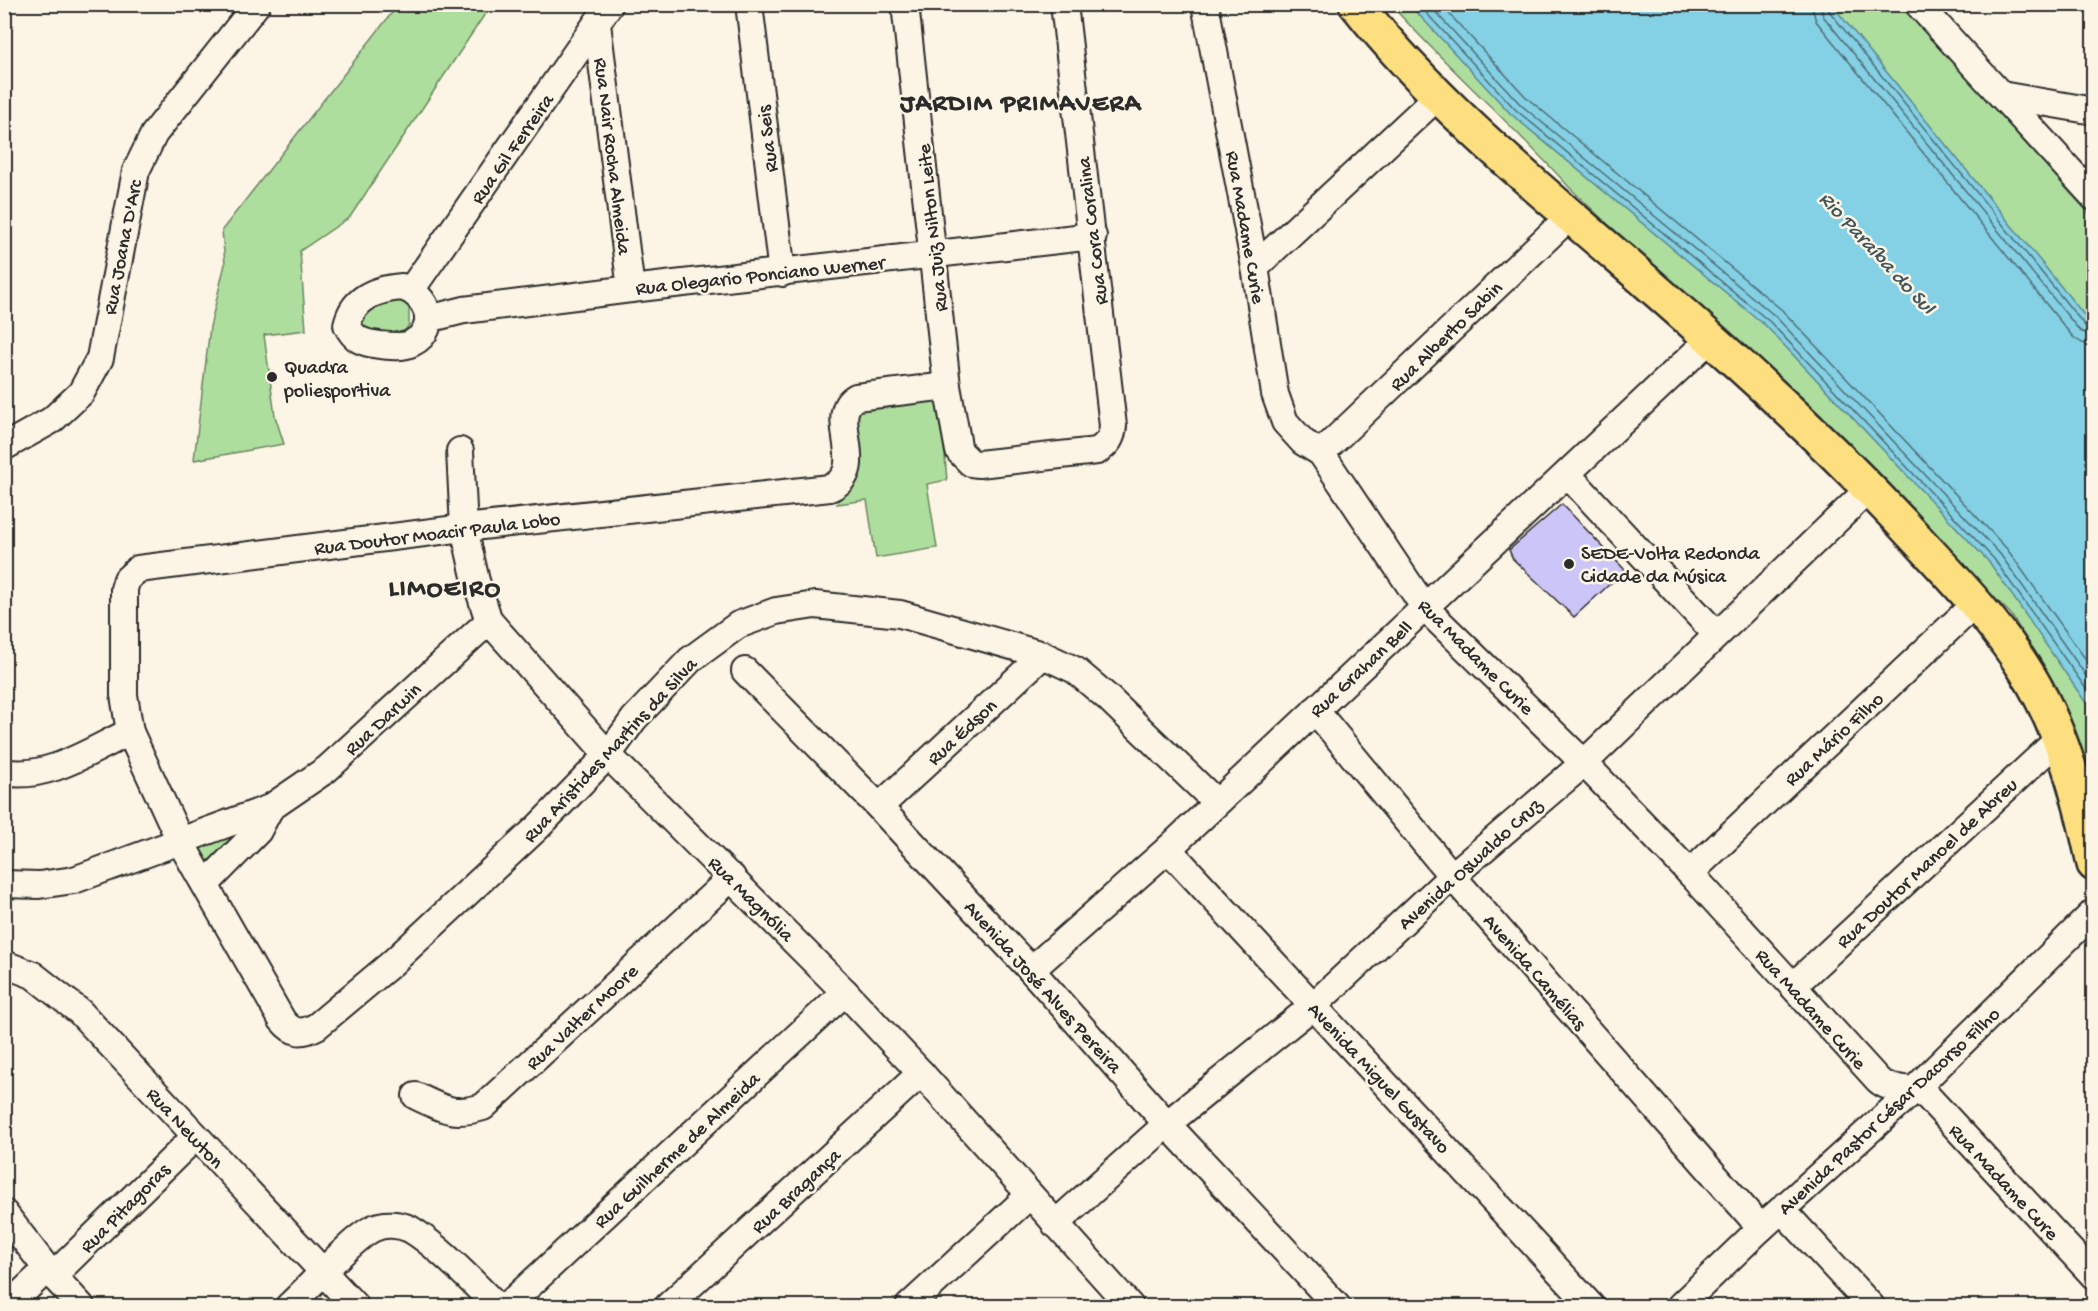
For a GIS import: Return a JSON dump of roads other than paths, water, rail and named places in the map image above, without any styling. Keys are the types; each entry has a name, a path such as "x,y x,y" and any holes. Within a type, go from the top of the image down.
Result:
{"main road":[{"path":"1356,4 1386,43 1438,96 1570,216 1711,338 1870,488 1976,603 2025,669 2059,739 2085,825 2094,864"}],"street":[{"name":"Rua Joana D'Arc","path":"4,447 52,420 81,393 100,358 136,171 154,134 256,4"},
{"name":"Rua Seis","path":"749,4 782,273"},
{"name":"Rua Juiz Nilton Leite","path":"905,4 947,386 959,451"},
{"name":"Rua Cora Coralina","path":"959,451 971,463 979,464 1097,451 1106,445 1112,436 1113,426 1093,236 1064,4"},
{"name":"Rua Madame Curie","path":"1205,4 1255,267 1275,394 1285,422 1303,442 1321,453 1425,608 1584,763 1690,873 1881,1083 1894,1088 1914,1090"},
{"path":"1918,4 2094,197"},
{"name":"Rua Nair Rocha Almeida","path":"604,14 631,288"},
{"name":"Rua Gil Ferreira","path":"411,290 604,14"},
{"path":"2001,95 2094,111"},
{"path":"1255,267 1438,96"},
{"name":"Rua Alberto Sabin","path":"1321,453 1570,216"},
{"name":"Rua Olegario Ponciano Werner","path":"428,319 464,310 631,288 782,273 1093,236"},
{"path":"392,288 411,290 424,301 428,319 421,337 403,346 360,342 337,325 353,307 370,295 392,288"},
{"name":"Rua Grahan Bell","path":"1031,970 1168,849 1711,338"},
{"name":"Rua Doutor Moacir Paula Lobo","path":"181,843 130,732 124,695 124,589 132,573 138,569 464,528 830,488 845,477 848,466 844,411 848,402 856,397 947,386"},
{"name":"Rua Magnólia","path":"460,451 464,528 476,581 489,621 608,755 732,877 921,1073 1130,1306"},
{"path":"1567,474 1716,634"},
{"name":"Avenida Oswaldo Cruz","path":"1055,1224 1167,1124 1314,1005 1452,876 1584,763 1870,488"},
{"name":"Rua Mário Filho","path":"1690,873 1976,603"},
{"name":"Rua Aristides Martins da Silva","path":"181,843 282,1020 289,1030 306,1032 317,1026 382,971 460,901 608,755 634,719 690,660 738,625 776,611 815,605 900,614 1043,655 1075,670 1107,697 1216,802"},
{"name":"Rua Darwin","path":"4,884 39,885 74,880 181,843 270,808 327,770 489,621"},
{"name":"Rua Édson","path":"879,807 1043,655"},
{"name":"Avenida José Alves Pereira","path":"745,670 879,807 1031,970 1167,1124 1337,1306"},
{"name":"Avenida Camélias","path":"1315,710 1452,876 1761,1228"},
{"path":"4,772 34,772 58,765 130,732"},
{"name":"Rua Doutor Manoel de Abreu","path":"1793,986 2059,739"},
{"name":"Rua Darwin","path":"206,884 258,831 270,808"},
{"name":"Avenida Miguel Gustavo","path":"1168,849 1592,1306"},
{"name":"Rua Valter Moore","path":"416,1096 452,1113 483,1107 732,877"},
{"name":"Avenida Pastor César Dacorso Filho","path":"1680,1306 1761,1228 1914,1090 2094,912"},
{"name":"Rua Newton","path":"4,964 33,975 80,1012 355,1306"},
{"name":"Rua Guilherme de Almeida","path":"507,1306 845,992"},
{"name":"Rua Bragança","path":"668,1306 921,1073"},
{"name":"Rua Madame Cure","path":"1914,1090 1928,1098 2094,1276"},
{"name":"Rua Pitagoras","path":"8,1306 50,1273 195,1137"},
{"path":"909,1306 1030,1196"},
{"path":"1782,1210 1871,1306"},
{"path":"4,1213 50,1273 81,1306"},
{"path":"289,1306 357,1239 374,1228 394,1224 409,1229 431,1246 496,1306"}],"water":[{"name":"Rio Paraíba do Sul","path":"1410,5 1832,5 2093,326 2093,713 1990,563 1766,326 1511,114"}],"place":[{"name":"Quadra poliesportiva","path":"272,377"},
{"name":"SEDE-Volta Redonda Cidade da Música","path":"1569,564"}],"district":[{"name":"JARDIM PRIMAVERA","path":"1021,101"},
{"name":"LIMOEIRO","path":"445,586"}]}
